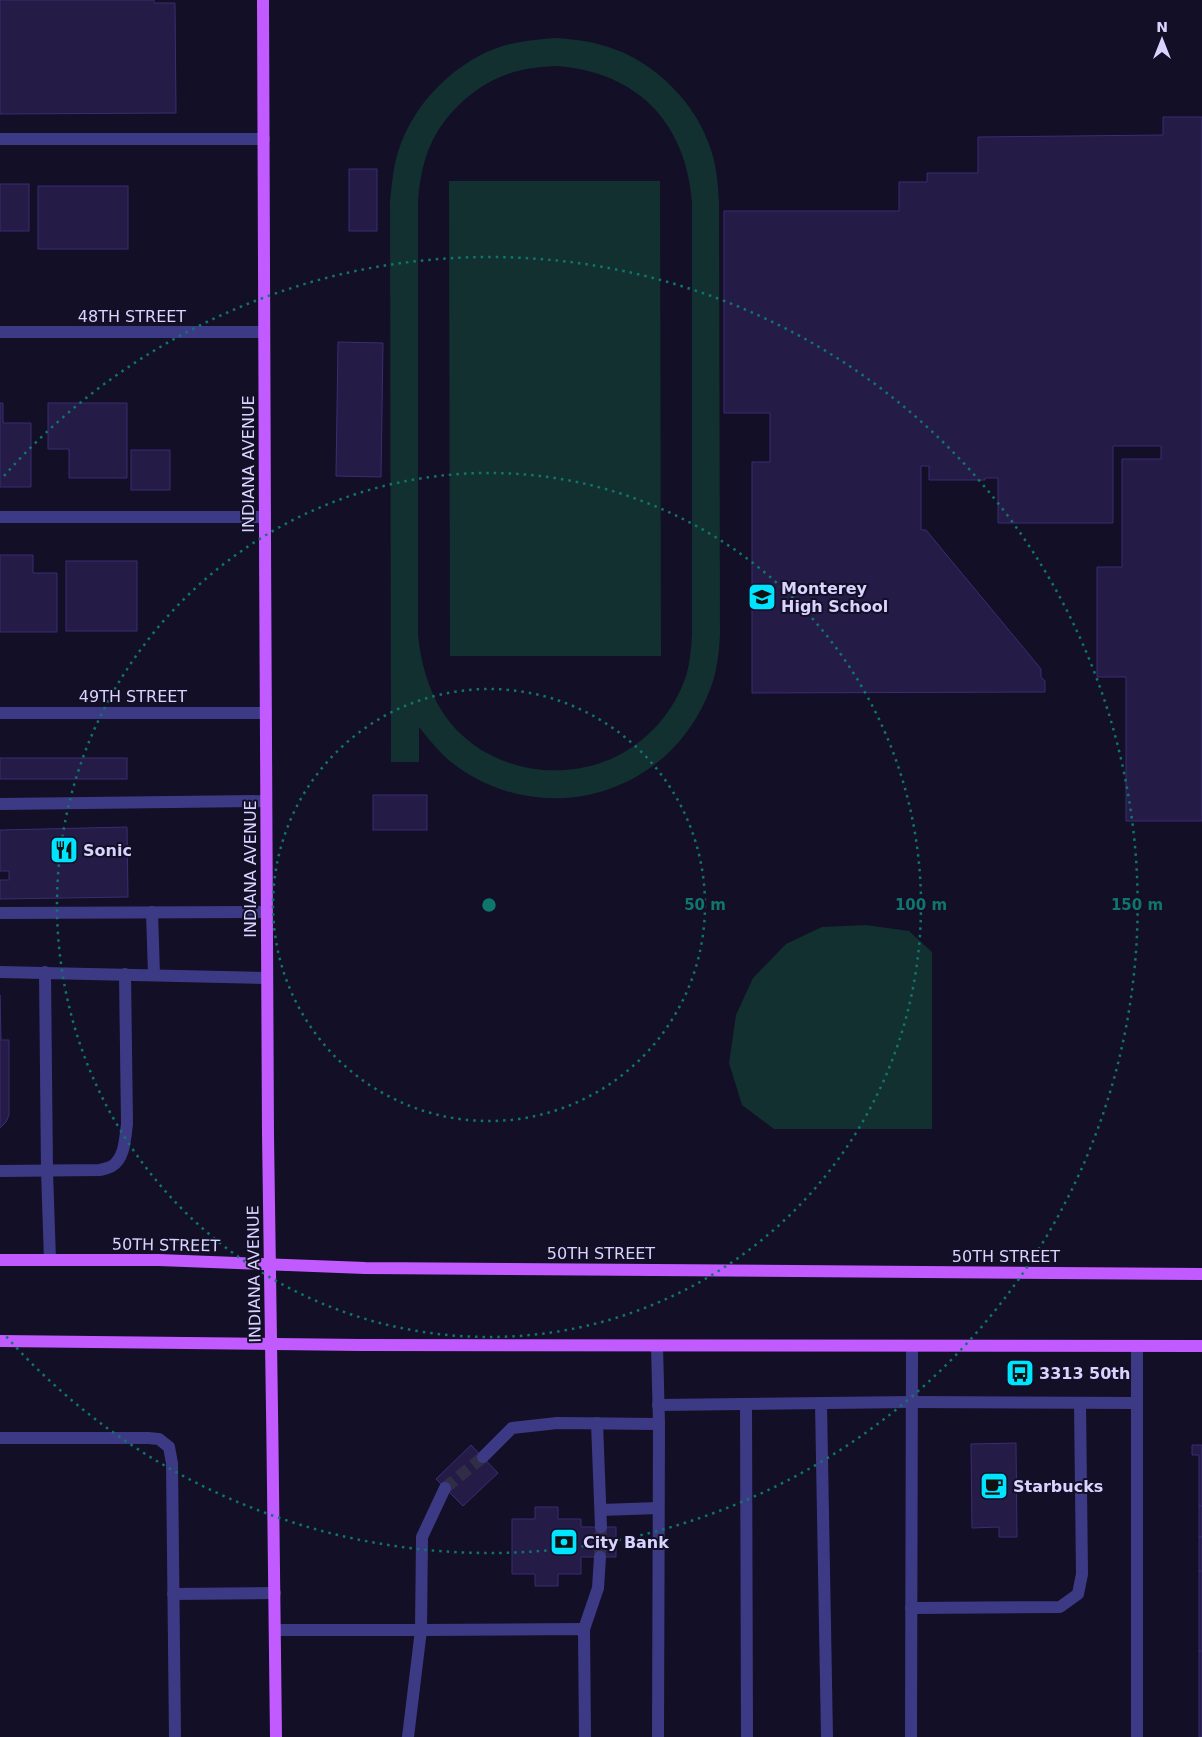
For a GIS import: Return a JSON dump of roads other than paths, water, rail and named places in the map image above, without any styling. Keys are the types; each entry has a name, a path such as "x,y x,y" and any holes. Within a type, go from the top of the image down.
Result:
{"main road":[{"name":"INDIANA AVENUE","path":"263,0 267,978 276,1737"},
{"name":"50TH STREET","path":"0,1260 159,1260 385,1268 1202,1274"},
{"path":"0,1341 657,1346 1202,1346"}],"street":[{"path":"0,139 264,139"},
{"name":"48TH STREET","path":"0,332 264,332"},
{"path":"0,517 265,517"},
{"name":"49TH STREET","path":"0,713 266,713"},
{"path":"0,804 266,801"},
{"path":"152,912 154,975"},
{"path":"0,913 267,912"},
{"path":"0,972 267,978"},
{"path":"45,972 50,1260"},
{"path":"0,1171 100,1170 112,1166 120,1158 127,1124 125,974"},
{"path":"657,1346 659,1424 658,1737"},
{"path":"911,1737 912,1346"},
{"path":"1137,1346 1137,1737"},
{"path":"658,1405 912,1402 1137,1403"},
{"path":"822,1403 827,1737"},
{"path":"911,1608 1060,1607 1078,1594 1082,1574 1080,1403"},
{"path":"746,1404 748,1737"},
{"path":"483,1457 512,1428 557,1423 659,1424"},
{"path":"598,1423 601,1527"},
{"path":"0,1438 148,1438 159,1439 169,1447 172,1463 175,1737"},
{"path":"408,1737 421,1630 422,1537 445,1488"},
{"path":"601,1510 658,1508"},
{"path":"585,1737 584,1630 598,1588 600,1557"},
{"path":"173,1594 275,1593"},
{"path":"276,1630 584,1630"}],"tunnel":[{"path":"445,1488 483,1457"},
{"path":"600,1557 601,1527"}],"place":[{"name":"Monterey High School","path":"762,597"},
{"name":"Sonic","path":"64,850"},
{"name":"3313 50th","path":"1020,1373"},
{"name":"Starbucks","path":"994,1486"},
{"name":"City Bank","path":"564,1542"}]}
